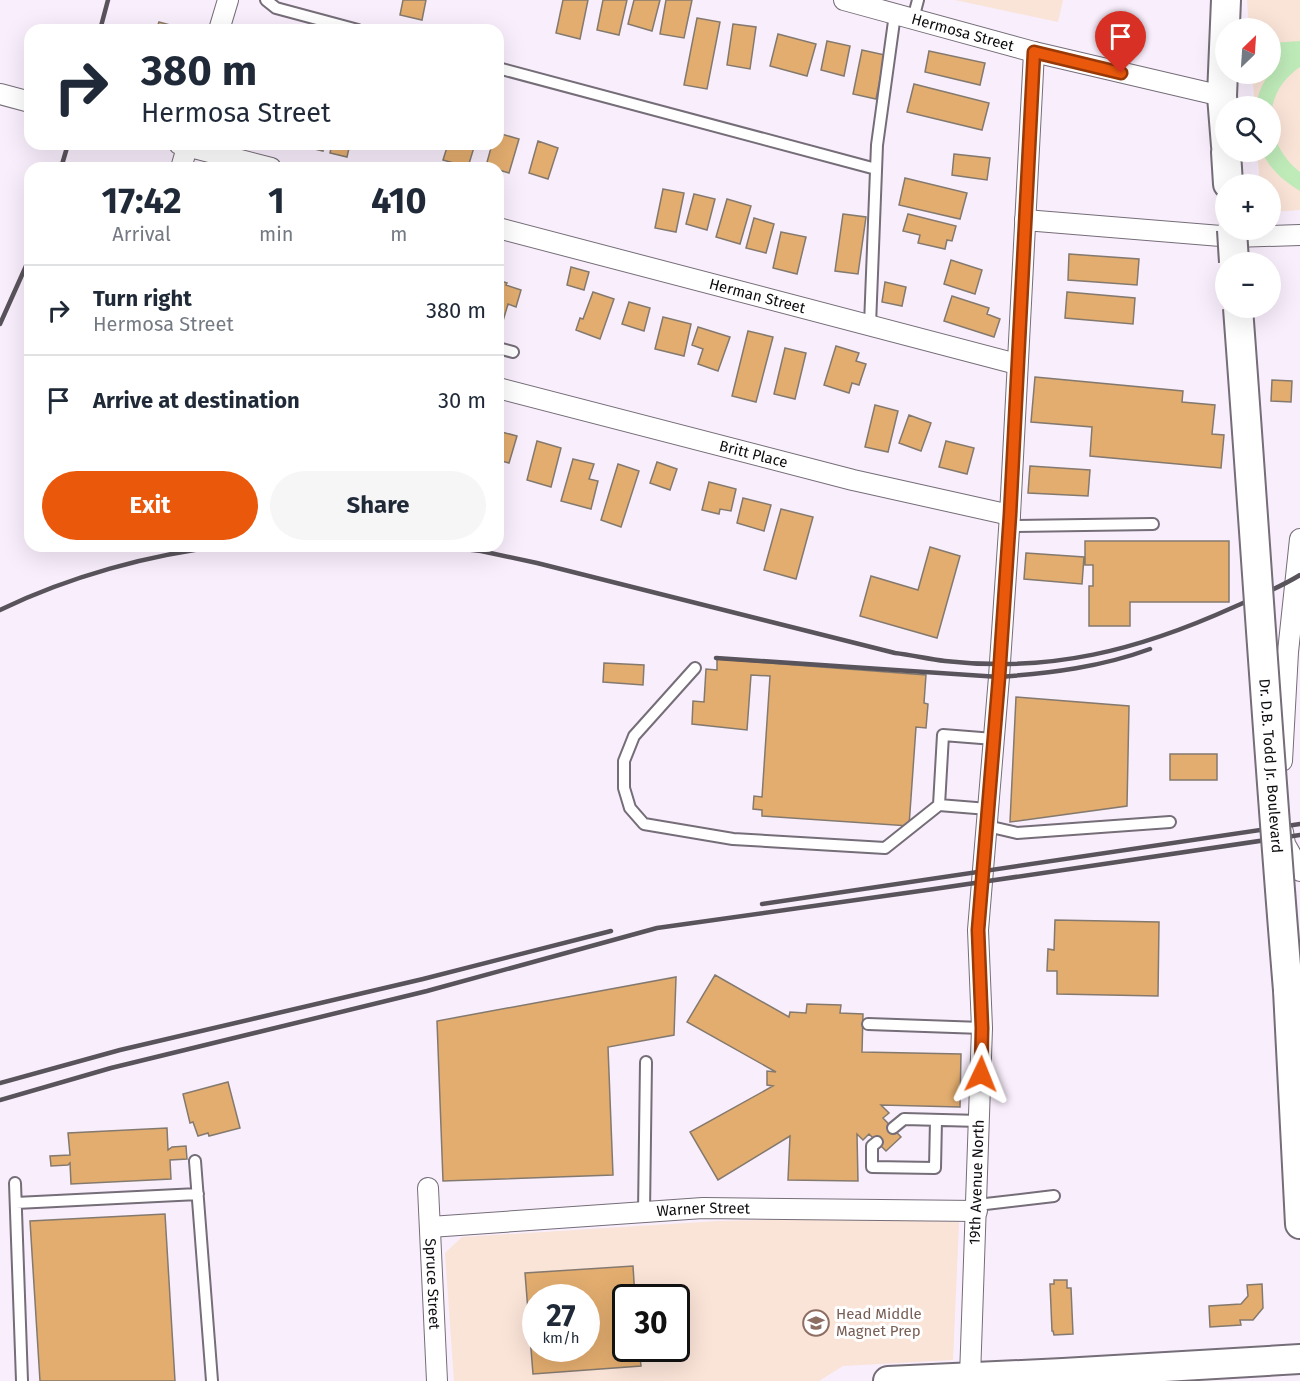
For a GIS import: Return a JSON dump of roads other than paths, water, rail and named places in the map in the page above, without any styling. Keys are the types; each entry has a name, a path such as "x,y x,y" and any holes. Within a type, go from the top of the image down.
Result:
{"main road":[{"path":"1222,96 1226,0"},
{"name":"Dr. D.B. Todd Jr. Boulevard","path":"1239,318 1273,816 1288,990 1300,1210"},
{"path":"888,1381 1063,1377 1300,1359"}],"street":[{"path":"221,24 228,0"},
{"name":"Hermosa Street","path":"844,0 909,11 1034,52 1222,96"},
{"name":"19th Avenue North","path":"964,1378 977,1208 980,1121 982,1028 978,930 1009,520 1034,52"},
{"path":"0,93 24,100"},
{"path":"204,150 249,162"},
{"path":"1025,220 1233,237 1300,235"},
{"name":"Herman Street","path":"504,230 1017,364"},
{"name":"Britt Place","path":"504,390 1009,520"},
{"path":"1300,539 1284,708 1280,811 1285,844 1300,871"},
{"name":"Spruce Street","path":"428,1188 437,1381"},
{"name":"Warner Street","path":"430,1227 644,1212 748,1208 977,1208"}],"lane":[{"path":"266,0 276,8 336,24"},
{"path":"870,326 877,145 909,11"},
{"path":"504,70 876,169"},
{"path":"504,350 513,352"},
{"path":"1009,520 1153,524"},
{"path":"695,668 634,736 624,761 624,788 630,808 644,824 733,839 885,848 939,805 942,735 994,739"},
{"path":"939,805 987,818 1017,833 1170,822"},
{"path":"868,1024 982,1028"},
{"path":"644,1212 646,1062"},
{"path":"893,1128 904,1119 980,1121"},
{"path":"877,1142 872,1146 872,1167 935,1168 936,1120"},
{"path":"195,1161 212,1381"},
{"path":"15,1183 22,1381"},
{"path":"16,1203 198,1194"},
{"path":"977,1208 1054,1196"}],"railway":[{"path":"102,24 108,0"},
{"path":"63,162 66,150"},
{"path":"0,324 24,270"},
{"path":"0,610 81,577 139,561 185,552"},
{"path":"486,552 895,653 945,661 984,664 1058,661 1128,646 1199,622 1300,575"},
{"path":"716,658 999,677 1076,668 1150,649"},
{"path":"762,904 1300,824"},
{"path":"0,1100 111,1068 427,991 657,928 1300,835"},
{"path":"0,1083 120,1050 423,979 611,931"}],"place":[{"name":"Head Middle Magnet Prep","path":"816,1323"}]}
